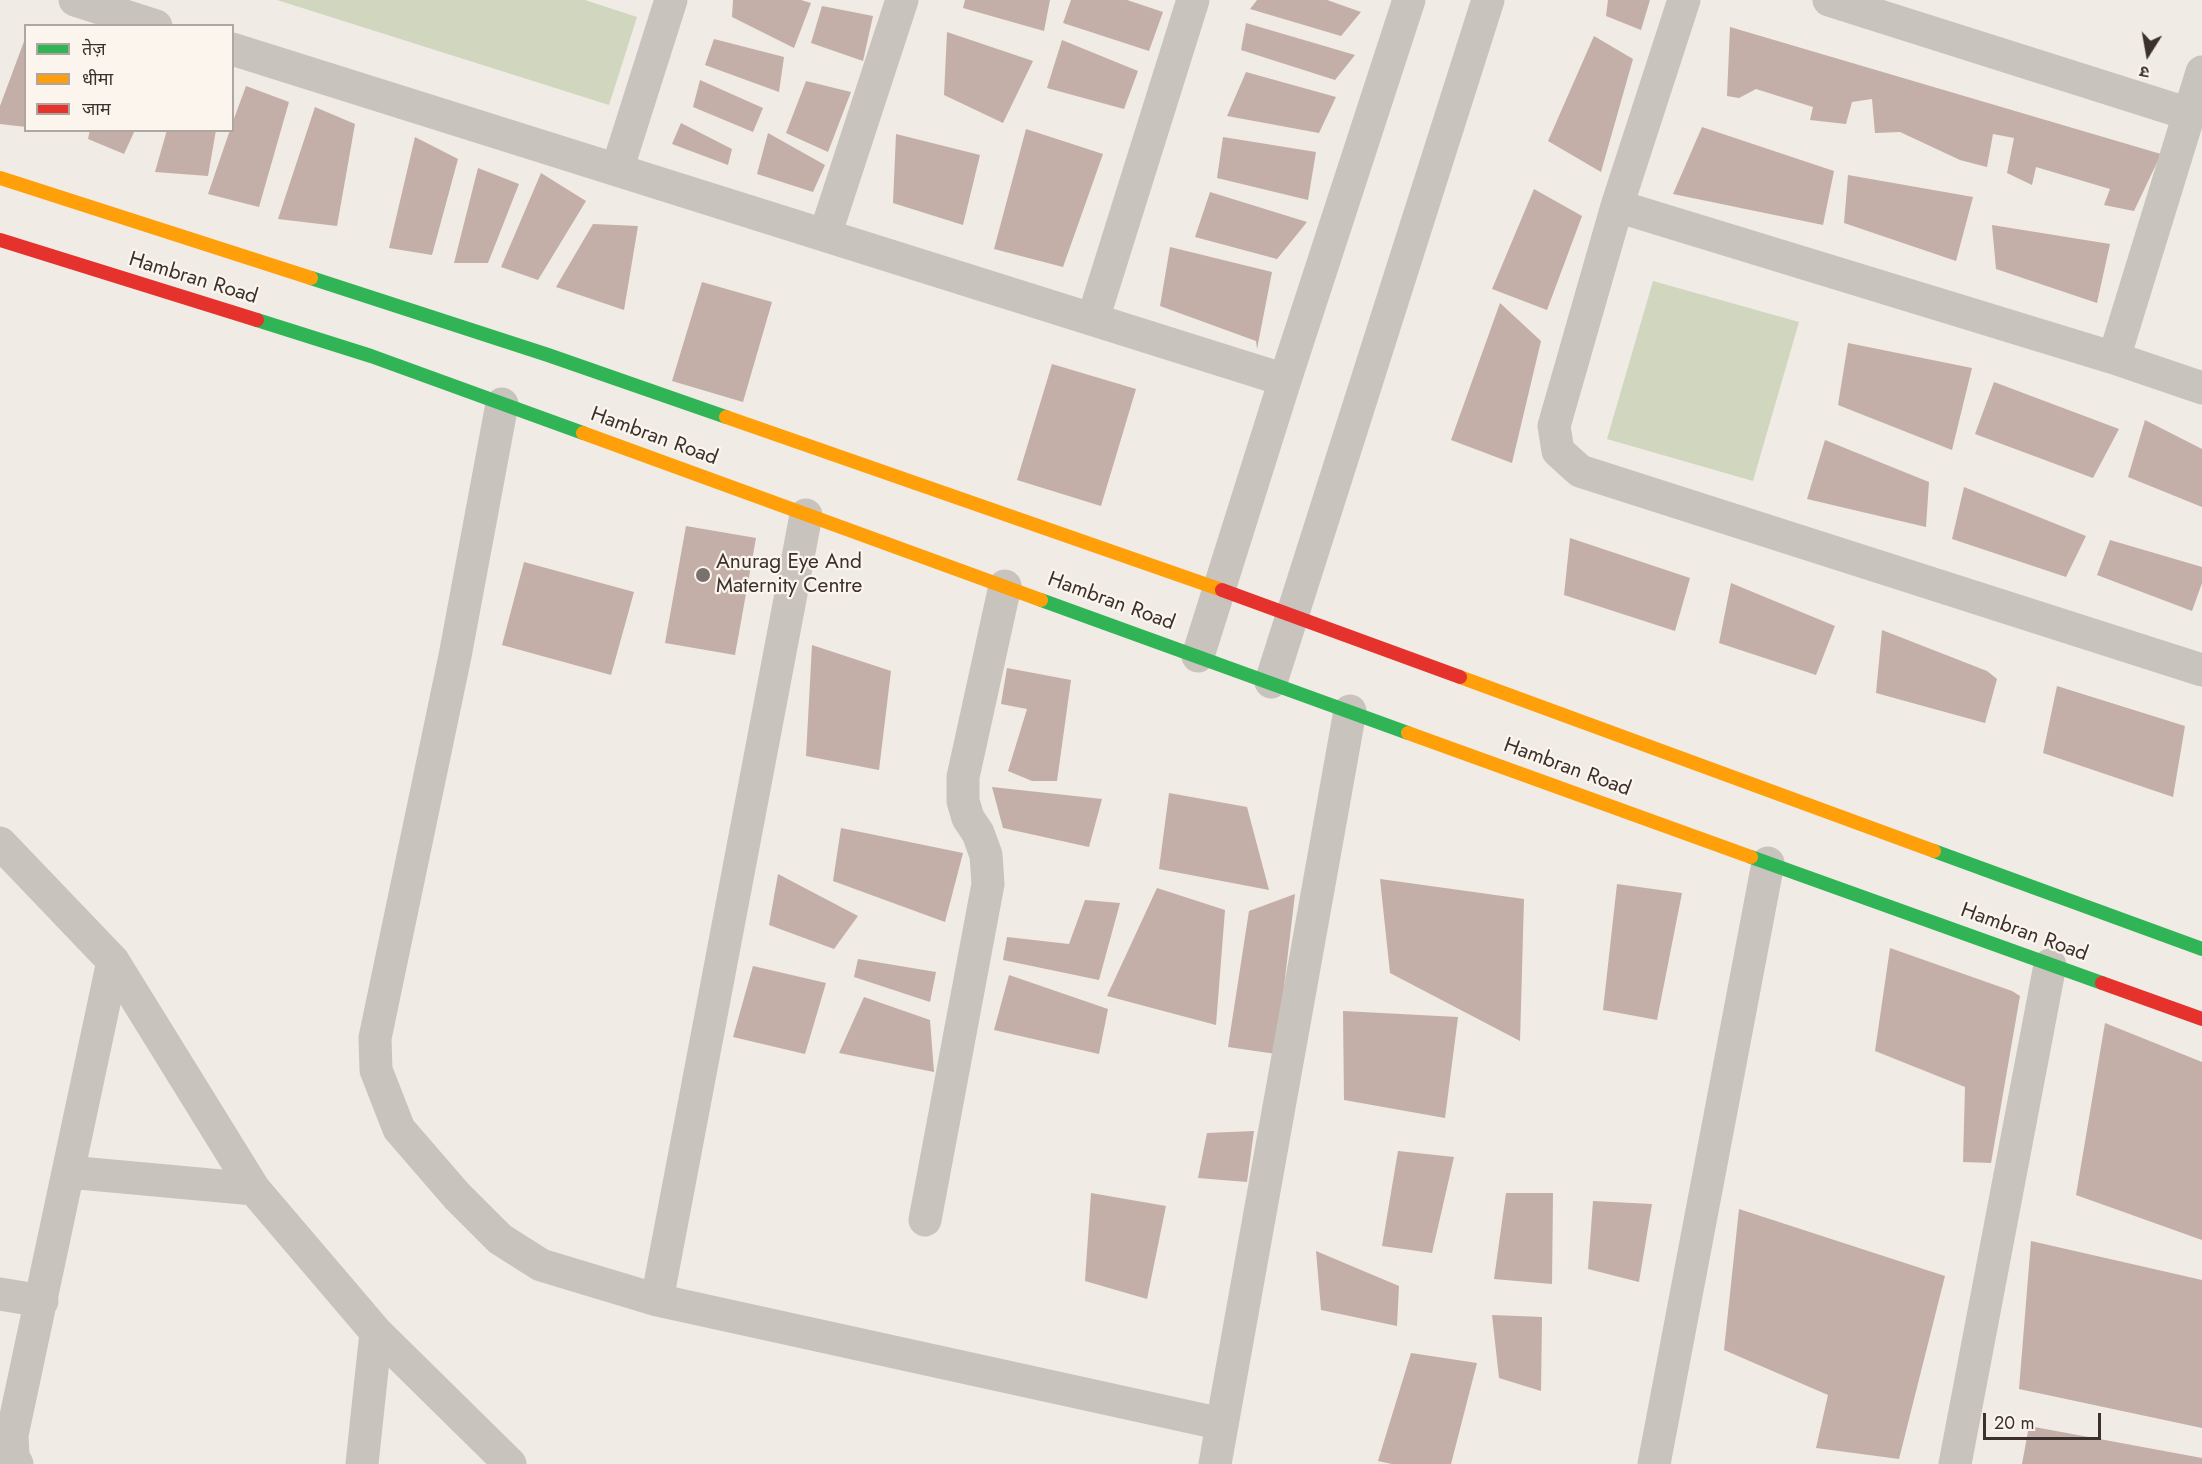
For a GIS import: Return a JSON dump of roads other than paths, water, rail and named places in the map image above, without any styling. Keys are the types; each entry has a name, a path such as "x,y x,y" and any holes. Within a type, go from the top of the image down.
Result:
{"main road":[{"name":"Hambran Road","path":"0,178 548,355 1220,589 2202,950"},
{"name":"Hambran Road","path":"0,240 370,356 1767,863 2202,1018"}],"street":[{"path":"75,0 145,15"},
{"path":"617,170 671,0"},
{"path":"825,235 902,0"},
{"path":"1093,319 1193,0"},
{"path":"1198,656 1409,0"},
{"path":"1271,682 1488,0"},
{"path":"1684,0 1617,206 1554,426 1558,451 1580,471 2202,669"},
{"path":"1829,0 2191,130"},
{"path":"234,51 1285,380"},
{"path":"2114,358 2191,130 2202,72"},
{"path":"1617,206 2114,358 2202,388"},
{"path":"502,404 455,656 375,1038 376,1070 399,1129 457,1196 500,1239 541,1265 657,1300 1222,1424"},
{"path":"657,1300 807,515"},
{"path":"925,1220 988,884 986,855 978,833 968,818 963,801 963,777 1005,586"},
{"path":"1215,1464 1350,711"},
{"path":"0,843 113,961 254,1189 376,1332 510,1464"},
{"path":"1654,1464 1767,863"},
{"path":"17,1464 13,1457 12,1435 113,961"},
{"path":"1955,1464 2050,965"},
{"path":"68,1172 254,1189"},
{"path":"0,1294 42,1301"},
{"path":"362,1464 376,1332"}],"place":[{"name":"Anurag Eye And Maternity Centre","path":"703,575"}]}
